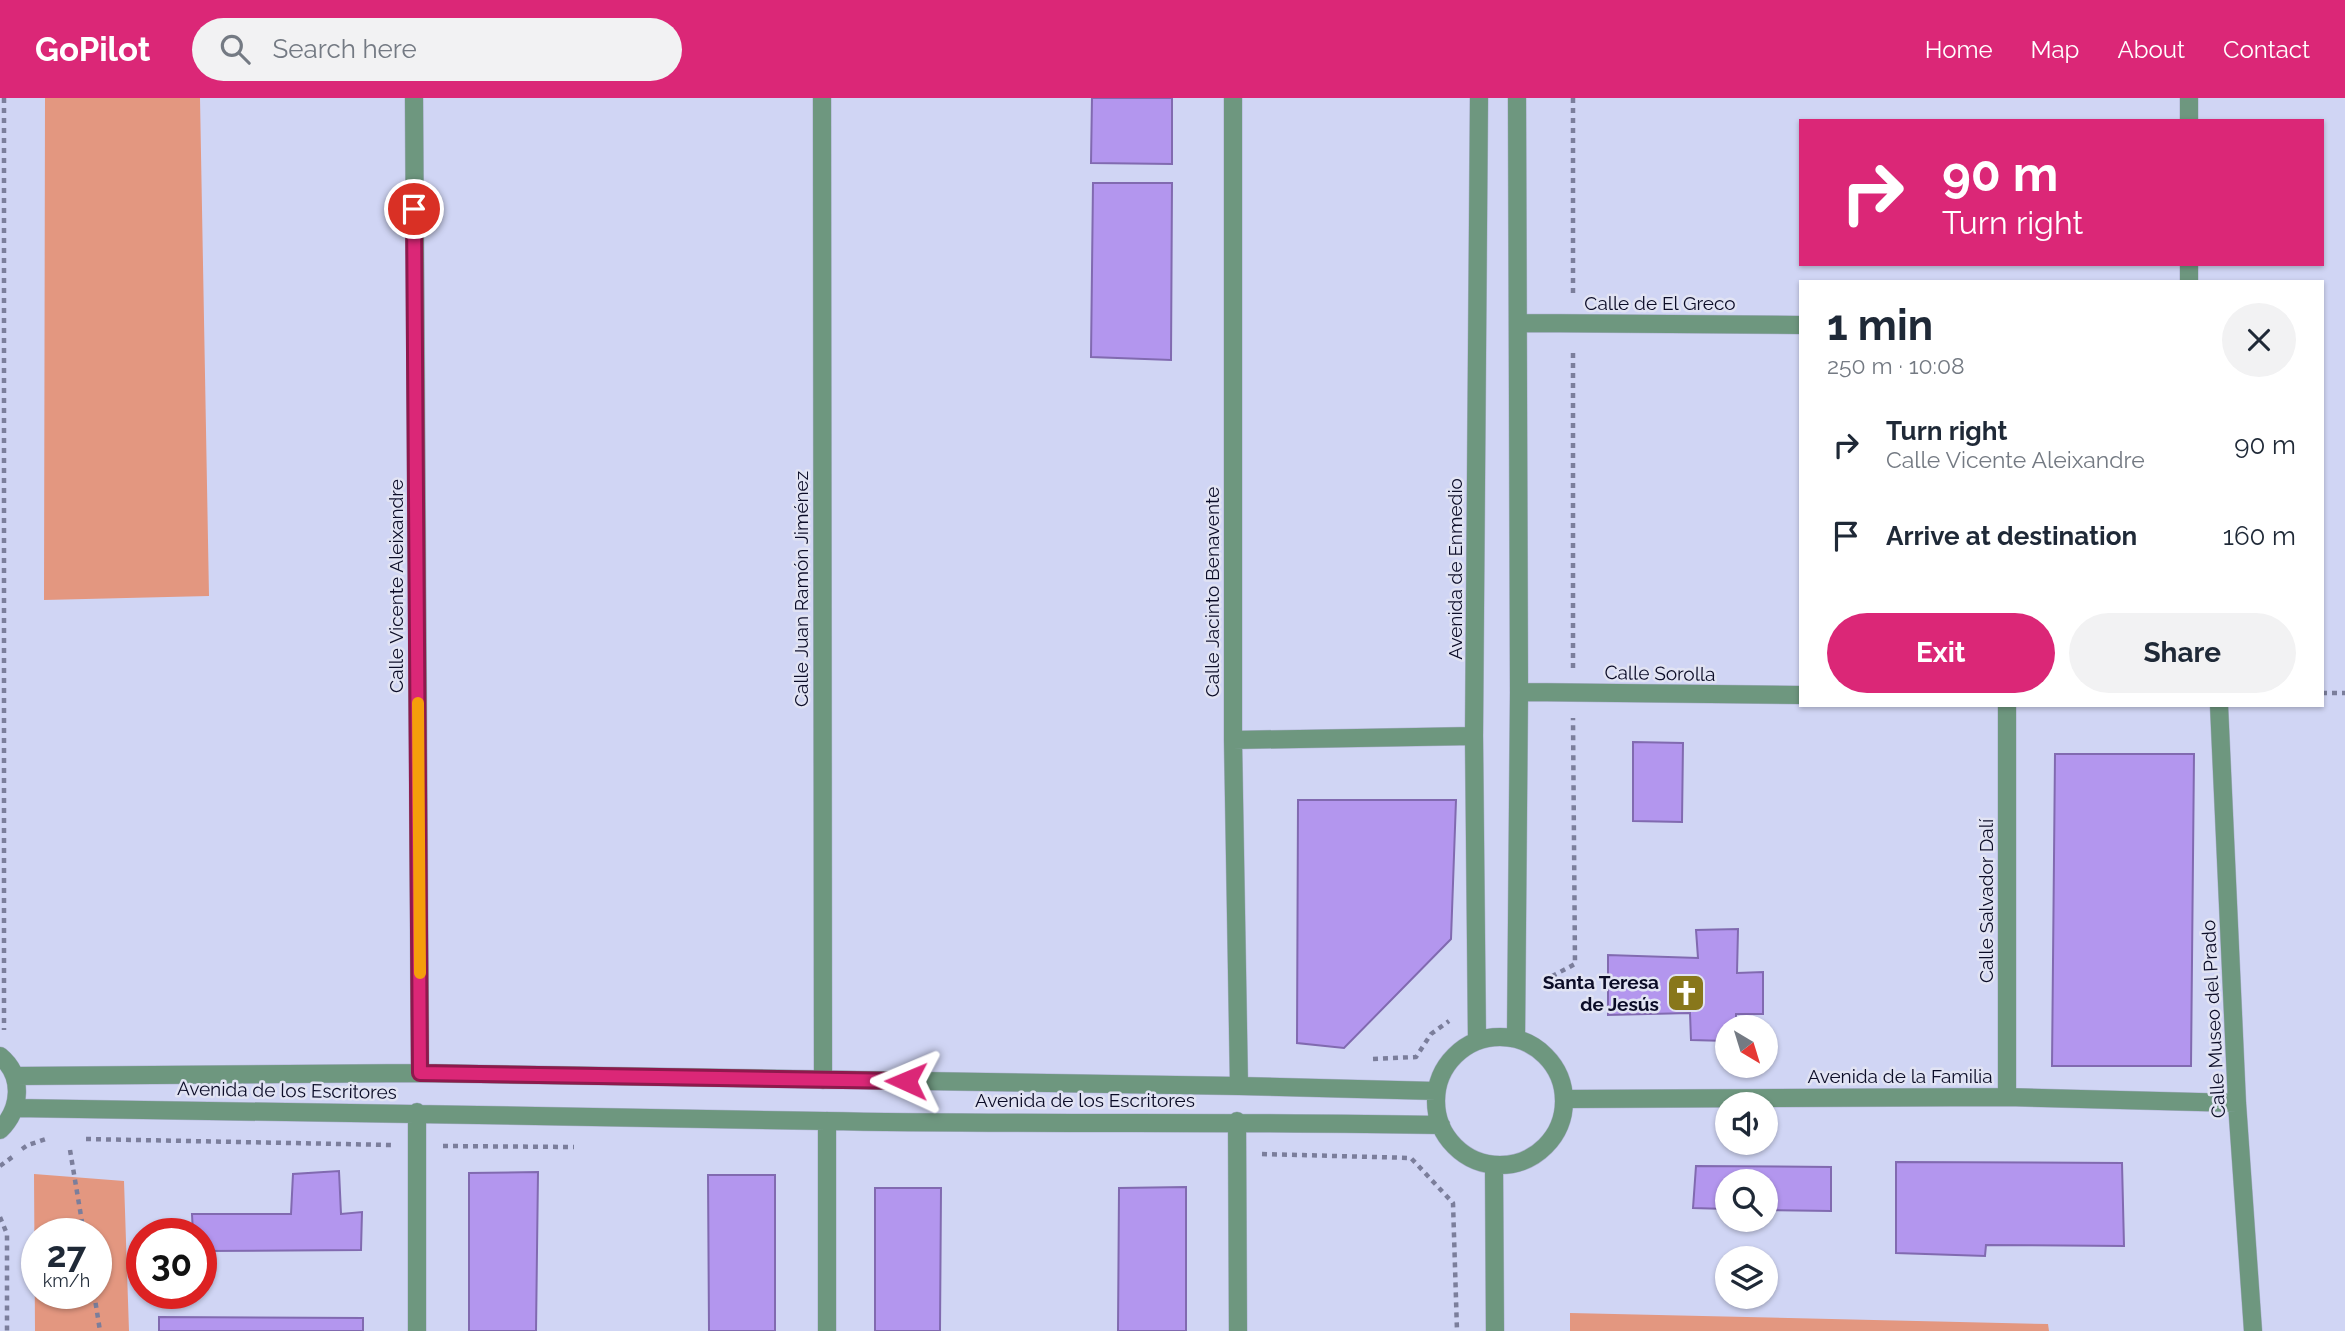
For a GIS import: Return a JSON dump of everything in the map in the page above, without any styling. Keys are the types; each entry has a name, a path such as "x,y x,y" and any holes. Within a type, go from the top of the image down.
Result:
{"street":[{"name":"Calle Vicente Aleixandre","path":"414,98 420,1073"},
{"name":"Calle Juan Ramón Jiménez","path":"822,98 823,1080"},
{"name":"Calle Jacinto Benavente","path":"1233,98 1233,740 1239,1086"},
{"name":"Avenida de Enmedio","path":"1477,1041 1474,736 1479,98"},
{"path":"1516,1039 1519,692 1517,98"},
{"path":"2189,98 2189,119"},
{"name":"Calle de El Greco","path":"1519,323 1799,325"},
{"name":"Calle Sorolla","path":"1519,692 1799,695"},
{"name":"Calle Salvador Dalí","path":"2007,707 2007,1097"},
{"name":"Calle Museo del Prado","path":"2219,707 2237,1103 2253,1331"},
{"path":"1233,740 1474,736"},
{"path":"1496,1037 1516,1039 1535,1047 1550,1061 1560,1079 1564,1098 1561,1119 1552,1137 1538,1152 1517,1162 1494,1165 1476,1161 1450,1142 1441,1125 1436,1109 1436,1091 1441,1075 1450,1061 1477,1041 1496,1037"},
{"path":"0,1056 15,1076 18,1091 15,1108 8,1122 0,1130"},
{"name":"Avenida de los Escritores","path":"15,1076 420,1073 1436,1091"},
{"name":"Avenida de la Familia","path":"1564,1098 2007,1097 2237,1103"},
{"name":"Avenida de los Escritores","path":"15,1108 417,1112 827,1121 1237,1121 1441,1125"},
{"path":"417,1112 417,1331"},
{"path":"827,1121 827,1331"},
{"path":"1237,1121 1238,1331"},
{"path":"1494,1165 1494,1331"}],"path":[{"path":"4,98 4,1016 5,1030 12,1036"},
{"path":"2324,693 2345,693"},
{"path":"48,1138 49,1108"},
{"path":"0,1166 28,1145 48,1138 59,1138"},
{"path":"84,1139 576,1147"},
{"path":"70,1150 81,1218"},
{"path":"1237,1154 1411,1158 1453,1203 1457,1331"},
{"path":"0,1217 7,1234 7,1331"},
{"path":"97,1309 100,1331"}],"shaded area":[{"path":"45,98 200,98 209,596 44,600"},
{"path":"34,1174 124,1181 126,1309 128,1309 129,1331 35,1331 35,1309 112,1309 112,1218 34,1218"},
{"path":"1570,1313 2048,1324 2049,1331 1570,1331"}],"building":[{"path":"1092,98 1172,98 1172,164 1091,163"},
{"path":"1093,183 1172,183 1171,360 1091,357"},
{"path":"1633,742 1683,743 1682,822 1633,821"},
{"path":"2055,754 2194,754 2191,1066 2052,1066"},
{"path":"1298,800 1456,800 1451,939 1344,1048 1297,1043"},
{"name":"Santa Teresa de Jesús","path":"1738,929 1737,973 1763,972 1763,1014 1715,1015 1715,1041 1691,1040 1690,1013 1608,1015 1608,955 1698,958 1696,930"},
{"path":"1896,1162 2122,1163 2124,1246 1986,1245 1985,1256 1896,1253"},
{"path":"1696,1166 1831,1167 1831,1211 1778,1210 1778,1169 1715,1169 1715,1209 1693,1208"},
{"path":"339,1171 341,1214 362,1212 361,1250 217,1251 217,1218 192,1218 192,1214 291,1214 293,1174"},
{"path":"538,1172 536,1331 469,1331 469,1173"},
{"path":"708,1175 775,1175 775,1331 709,1331"},
{"path":"1186,1187 1186,1331 1118,1331 1119,1188"},
{"path":"875,1188 941,1188 940,1331 875,1331"},
{"path":"159,1317 363,1318 363,1331 159,1331"}],"slow traffic":[{"path":"418,703 420,973"}],"place":[{"name":"Santa Teresa de Jesús","path":"1686,993"}],"route":[{"path":"414,209 420,1073 906,1081"}]}
